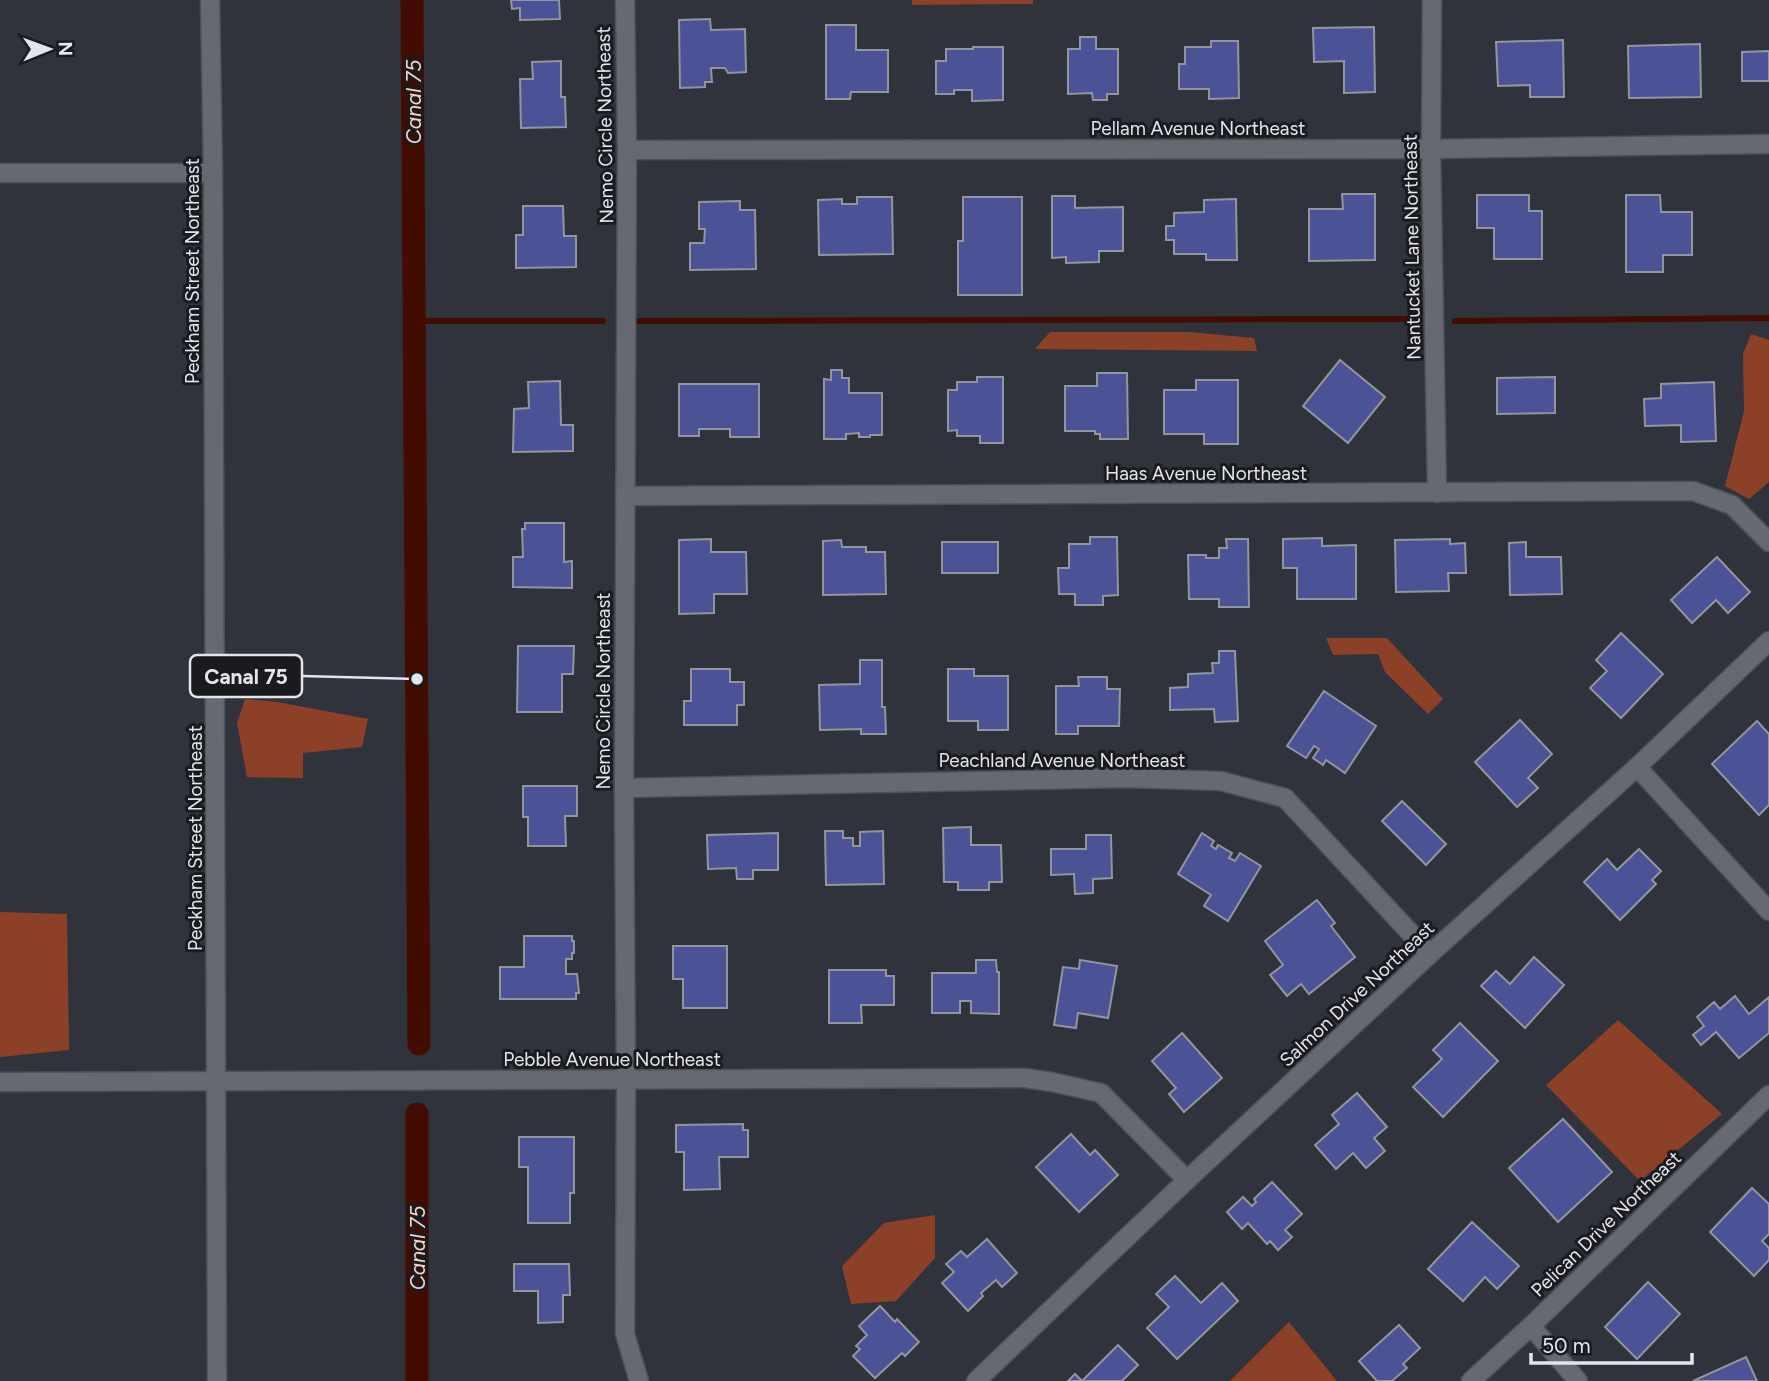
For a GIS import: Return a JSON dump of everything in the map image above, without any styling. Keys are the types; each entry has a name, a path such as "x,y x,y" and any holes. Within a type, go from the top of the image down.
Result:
{"street":[{"name":"Peckham Street Northeast","path":"210,0 213,173 217,1381"},
{"name":"Nemo Circle Northeast","path":"625,0 625,1334 639,1381"},
{"name":"Nantucket Lane Northeast","path":"1433,0 1432,149 1437,493"},
{"name":"Pellam Avenue Northeast","path":"627,150 1432,149 1769,144"},
{"path":"0,173 213,173"},
{"name":"Haas Avenue Northeast","path":"625,496 1693,491 1732,505 1769,542"},
{"name":"Salmon Drive Northeast","path":"976,1381 1187,1180 1769,641"},
{"path":"1637,766 1769,911"},
{"name":"Peachland Avenue Northeast","path":"624,788 1112,778 1221,781 1285,798 1430,954"},
{"name":"Pebble Avenue Northeast","path":"0,1082 1025,1079 1101,1093 1187,1180"},
{"name":"Pelican Drive Northeast","path":"1471,1381 1769,1095"},
{"path":"1531,1326 1578,1381"}],"shaded area":[{"path":"912,0 1033,0 1033,4 912,5"},
{"path":"1050,332 1188,332 1254,338 1257,351 1035,349"},
{"path":"1751,334 1769,340 1769,482 1749,499 1725,486 1744,411 1743,354"},
{"path":"1326,638 1387,638 1443,699 1428,714 1385,672 1378,654 1333,655"},
{"path":"245,699 277,702 368,719 362,747 303,753 303,778 247,777 237,723"},
{"path":"0,912 67,914 69,1050 0,1057"},
{"path":"1618,1020 1722,1114 1640,1181 1546,1085"},
{"path":"935,1215 935,1258 896,1301 851,1304 842,1266 884,1223"},
{"path":"1289,1322 1337,1381 1230,1381"}],"building":[{"path":"511,0 559,0 560,19 520,20 520,8 512,9"},
{"path":"710,19 711,30 745,29 746,72 728,73 725,68 711,68 712,82 705,82 705,87 680,88 679,20"},
{"path":"826,25 856,25 856,50 888,50 888,92 851,92 850,99 826,99"},
{"path":"1374,27 1375,92 1344,93 1344,61 1314,62 1313,28"},
{"path":"1080,37 1096,37 1096,49 1118,49 1118,94 1107,94 1107,100 1093,100 1092,93 1068,94 1068,49 1080,49"},
{"path":"1563,40 1564,97 1530,97 1530,85 1498,86 1496,42"},
{"path":"1211,41 1238,41 1239,98 1209,99 1209,89 1179,89 1179,64 1185,64 1185,47 1211,47"},
{"path":"1700,44 1701,97 1629,98 1628,46"},
{"path":"1003,47 1003,100 972,101 972,90 936,94 936,61 946,61 946,49"},
{"path":"1769,51 1769,81 1742,81 1742,52"},
{"path":"561,61 561,97 565,97 566,127 521,128 520,79 533,79 532,62"},
{"path":"1342,194 1375,194 1375,260 1309,261 1309,209 1343,209"},
{"path":"1477,195 1529,195 1529,211 1542,211 1542,259 1494,259 1494,228 1477,228"},
{"path":"1626,195 1660,195 1661,212 1692,212 1692,255 1663,255 1663,272 1626,272"},
{"path":"1052,196 1075,196 1075,208 1123,207 1123,251 1099,251 1099,262 1066,263 1066,257 1052,258"},
{"path":"857,197 892,197 893,254 819,255 818,200 842,199 842,204 857,204"},
{"path":"963,197 1022,197 1022,295 958,295 958,241 963,241"},
{"path":"1236,199 1237,260 1206,260 1206,254 1174,254 1174,240 1166,240 1166,226 1174,226 1174,213 1204,212 1204,200"},
{"path":"740,201 740,210 755,210 756,269 690,270 690,243 704,243 705,229 699,229 699,202"},
{"path":"523,206 563,206 564,236 576,236 576,267 516,268 516,235 523,235"},
{"path":"1340,360 1385,397 1348,443 1303,406"},
{"path":"831,370 842,370 842,378 849,378 849,393 882,393 882,435 859,437 859,433 846,434 846,439 824,439 824,379 831,380"},
{"path":"1097,373 1127,373 1128,439 1100,439 1100,434 1095,434 1095,431 1065,431 1065,386 1097,386"},
{"path":"977,377 1003,377 1003,443 980,443 980,436 957,436 957,430 948,431 948,390 957,390 957,382 977,382"},
{"path":"1555,377 1555,413 1497,414 1497,378"},
{"path":"1196,380 1238,380 1238,444 1204,444 1204,434 1164,434 1164,390 1196,390"},
{"path":"560,381 561,425 573,425 573,451 513,452 514,409 529,408 528,382"},
{"path":"1714,382 1716,441 1681,442 1681,425 1645,426 1644,399 1661,398 1661,384"},
{"path":"679,384 759,384 759,437 730,437 730,429 699,429 699,436 679,436"},
{"path":"525,523 564,523 564,562 572,561 572,588 513,587 513,557 523,557 522,529 525,529"},
{"path":"1090,537 1117,537 1118,595 1103,596 1103,605 1075,605 1075,594 1059,594 1058,568 1069,568 1069,544 1090,544"},
{"path":"1322,538 1322,546 1356,545 1356,599 1297,599 1297,568 1283,568 1283,539"},
{"path":"711,539 711,552 746,552 747,594 714,594 714,613 679,614 679,540"},
{"path":"1226,539 1248,539 1249,607 1219,607 1219,599 1189,599 1188,555 1219,558 1219,548 1227,548"},
{"path":"1450,539 1450,544 1465,543 1466,573 1448,573 1449,591 1396,592 1395,540"},
{"path":"841,540 842,547 866,547 866,552 885,552 886,594 823,595 823,541"},
{"path":"942,542 998,542 998,573 942,573"},
{"path":"1526,542 1526,557 1561,557 1562,594 1510,595 1509,543"},
{"path":"1717,557 1750,592 1728,613 1716,600 1692,623 1671,600"},
{"path":"1621,633 1663,674 1621,718 1590,688 1607,671 1596,660"},
{"path":"518,646 574,646 573,674 562,674 562,712 517,712"},
{"path":"1219,651 1235,651 1238,721 1215,722 1214,709 1170,710 1170,688 1188,687 1188,674 1213,673 1212,663 1219,663"},
{"path":"860,660 882,660 882,707 885,707 886,734 861,734 861,729 820,730 819,685 860,684"},
{"path":"691,669 730,669 730,682 744,682 744,705 737,705 737,725 684,725 684,701 691,701"},
{"path":"948,669 974,669 974,676 1008,676 1008,730 978,730 978,721 948,721"},
{"path":"1078,677 1107,677 1107,689 1120,689 1119,726 1078,726 1078,734 1056,734 1056,686 1079,686"},
{"path":"1324,691 1376,726 1345,773 1326,760 1323,765 1313,758 1319,749 1314,746 1306,758 1287,746"},
{"path":"1520,720 1552,754 1528,778 1538,788 1517,807 1475,762"},
{"path":"1757,721 1769,734 1769,805 1759,815 1712,764"},
{"path":"523,786 577,786 577,816 565,816 566,846 528,846 528,817 523,817"},
{"path":"1402,801 1446,844 1426,865 1382,821"},
{"path":"971,827 971,845 1001,845 1002,882 989,882 989,890 958,890 958,882 944,882 943,828"},
{"path":"825,831 843,831 843,838 853,838 853,846 860,846 860,832 883,831 884,884 826,885"},
{"path":"778,833 778,870 753,870 753,879 737,879 736,868 708,869 707,835"},
{"path":"1202,833 1214,841 1211,846 1216,849 1218,845 1232,853 1229,858 1235,861 1240,853 1261,866 1228,921 1204,906 1211,895 1178,874"},
{"path":"1086,835 1111,835 1112,878 1093,879 1093,893 1075,894 1074,874 1051,875 1051,849 1086,849"},
{"path":"1639,849 1661,871 1652,880 1656,884 1620,920 1584,882 1607,859 1617,870"},
{"path":"1317,900 1335,923 1331,926 1355,957 1309,994 1301,984 1287,996 1270,975 1283,965 1265,941"},
{"path":"524,936 572,936 574,953 572,959 566,959 566,974 577,974 579,993 576,993 576,999 500,999 500,967 524,967"},
{"path":"673,946 727,946 727,1008 683,1008 683,979 673,979"},
{"path":"1534,957 1564,985 1525,1028 1481,986 1496,971 1510,984"},
{"path":"976,960 996,960 999,972 999,1014 971,1013 971,1001 960,1001 960,1013 932,1013 932,973 976,973"},
{"path":"1080,960 1117,966 1108,1018 1078,1013 1076,1028 1054,1025 1063,967 1079,969"},
{"path":"829,970 886,970 886,976 894,976 894,1005 861,1005 862,1023 829,1023"},
{"path":"1735,996 1749,1014 1769,997 1769,1033 1739,1058 1716,1032 1701,1045 1693,1035 1704,1026 1697,1017 1714,1002 1720,1009"},
{"path":"1460,1023 1498,1061 1443,1117 1413,1087 1442,1059 1433,1050"},
{"path":"1182,1033 1222,1078 1184,1112 1169,1094 1176,1088 1152,1061"},
{"path":"1357,1093 1387,1127 1374,1138 1385,1151 1366,1168 1353,1153 1336,1169 1315,1145 1339,1124 1332,1115"},
{"path":"1563,1119 1612,1172 1558,1222 1509,1168"},
{"path":"743,1124 743,1130 748,1130 748,1157 719,1157 720,1189 684,1190 684,1152 676,1152 676,1125"},
{"path":"1071,1134 1090,1155 1095,1150 1118,1175 1079,1212 1036,1167"},
{"path":"519,1137 574,1137 574,1193 570,1193 570,1223 528,1223 528,1167 519,1167"},
{"path":"1272,1182 1302,1214 1285,1230 1292,1237 1278,1250 1270,1241 1267,1244 1248,1223 1242,1229 1227,1212 1243,1197 1252,1206 1256,1202 1254,1199"},
{"path":"1752,1188 1769,1204 1769,1234 1762,1241 1769,1248 1769,1260 1754,1276 1710,1232"},
{"path":"1472,1222 1519,1266 1497,1289 1485,1277 1463,1301 1428,1269"},
{"path":"987,1239 1017,1273 1002,1287 996,1280 981,1293 983,1296 968,1311 942,1283 954,1272 946,1264 961,1251 967,1257"},
{"path":"514,1264 569,1264 570,1295 563,1295 563,1322 538,1323 538,1291 514,1291"},
{"path":"1175,1276 1201,1303 1222,1283 1238,1301 1177,1359 1147,1328 1169,1307 1156,1294"},
{"path":"1648,1282 1680,1314 1637,1359 1605,1327"},
{"path":"880,1306 919,1342 905,1356 902,1353 875,1378 853,1356 860,1349 856,1346 867,1335 859,1326"},
{"path":"1399,1325 1420,1348 1403,1364 1407,1368 1392,1381 1377,1381 1359,1361"},
{"path":"1118,1345 1138,1365 1122,1381 1082,1381"},
{"path":"1746,1357 1757,1381 1693,1381"},
{"path":"1075,1374 1082,1381 1068,1381"}],"waterway":[{"name":"Canal 75","path":"412,0 419,1044"},
{"path":"1455,321 1769,318"},
{"path":"638,321 1411,319"},
{"path":"414,321 603,321"},
{"name":"Canal 75","path":"417,1114 417,1381"}],"place":[{"name":"Canal 75","path":"417,679"}]}
